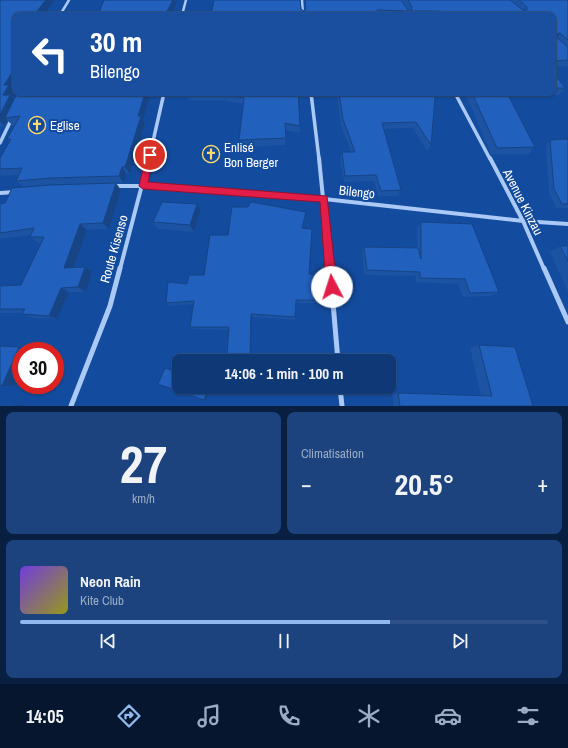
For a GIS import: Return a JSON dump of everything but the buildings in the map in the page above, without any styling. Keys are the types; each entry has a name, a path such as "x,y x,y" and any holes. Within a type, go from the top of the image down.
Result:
{"street":[{"path":"62,12 69,0"},
{"path":"183,12 186,0"},
{"path":"302,0 303,12"},
{"name":"Route Kisenso","path":"71,406 110,306 143,186 163,96"},
{"path":"311,96 324,199 337,354"},
{"name":"Avenue Kinzau","path":"457,96 523,221 568,322"},
{"path":"0,143 13,115"},
{"name":"Bilengo","path":"112,186 143,186 324,199 523,221 568,224"},
{"path":"0,193 22,191"},
{"path":"341,394 342,406"}],"place":[{"name":"Eglise","path":"37,125"},
{"name":"Enlisé Bon Berger","path":"211,154"}],"route":[{"path":"150,155 143,186 324,199 332,287"}]}
